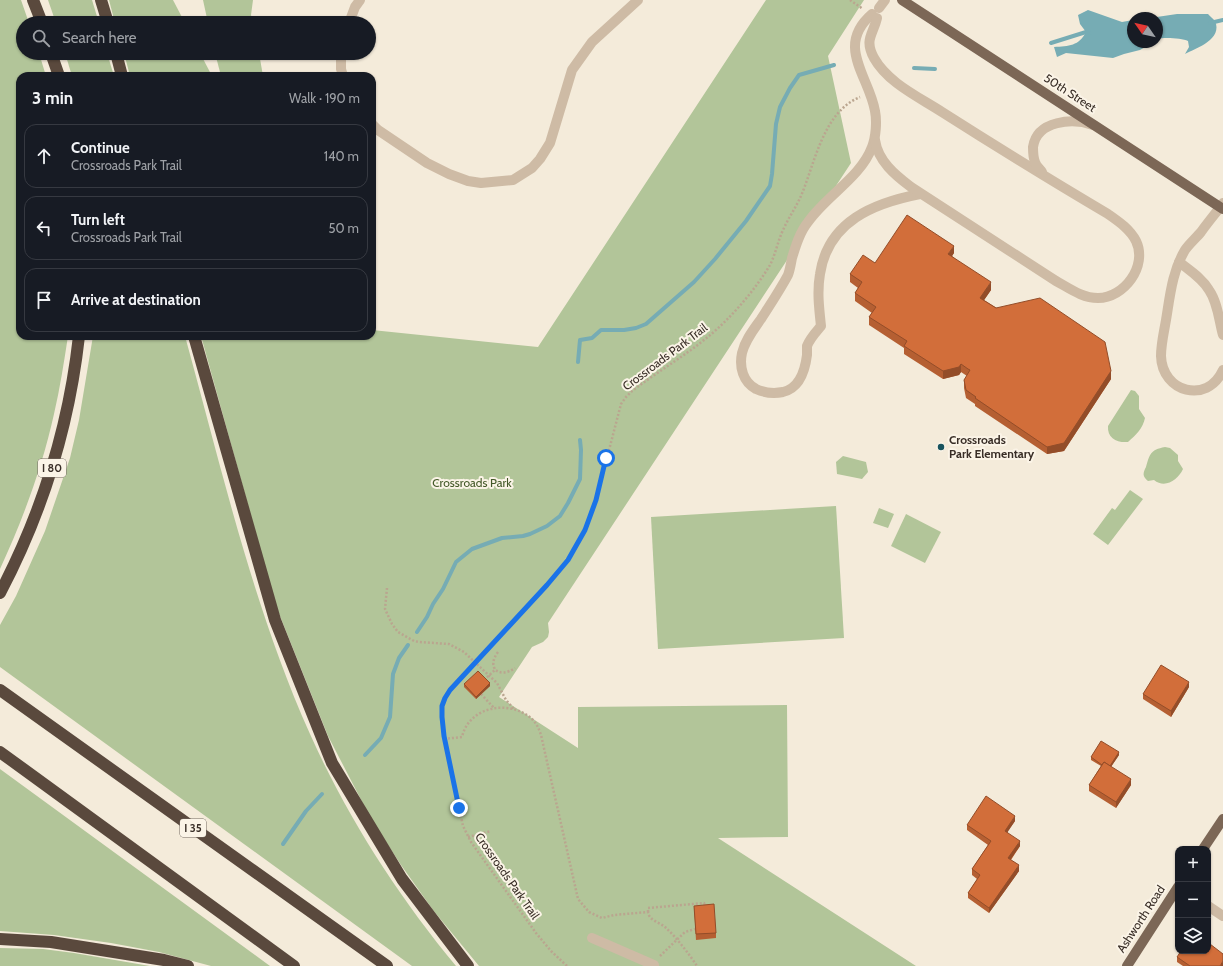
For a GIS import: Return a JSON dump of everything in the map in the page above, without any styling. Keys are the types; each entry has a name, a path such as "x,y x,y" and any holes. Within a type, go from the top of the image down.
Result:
{"highway":[{"path":"33,0 39,16"},
{"path":"101,0 106,16"},
{"path":"53,60 58,72"},
{"path":"118,60 121,72"},
{"name":"I 80","path":"0,593 37,514 60,444 75,373 79,340"},
{"path":"195,340 275,620 332,763 402,879 468,966"},
{"name":"I 35","path":"0,690 387,966"},
{"path":"0,752 294,966"},
{"path":"0,939 51,942 164,960 188,966"}],"main road":[{"name":"50th Street","path":"902,0 1222,206"},
{"path":"1205,846 1223,819"},
{"name":"Ashworth Road","path":"1127,966 1175,892"}],"street":[{"path":"352,16 360,0"},
{"path":"376,128 427,163 449,174 468,180 481,182 513,180 532,168 540,159 550,143 572,70 592,42 638,0"},
{"path":"875,10 875,26 870,33 869,43 871,51 882,68 894,81 995,146 1108,214 1123,225 1136,242 1139,259 1134,275 1122,290 1106,297 1088,297 1079,294 1056,281 927,197 920,194 898,178 882,160 877,150 875,138 875,111 856,58 855,45 858,33 864,22 875,10"},
{"path":"341,60 342,72"},
{"path":"1048,178 1035,163 1032,153 1037,136 1046,128 1054,124 1085,122 1096,126"},
{"path":"875,138 872,148 862,164 844,185 824,203 811,218 799,237 788,274 751,333 742,353 741,365 743,376 748,384 760,391 776,393 789,390 796,385 804,372 807,346 811,338 821,326 818,290 820,275 825,255 833,239 855,217 868,210 905,197 920,194"},
{"path":"1222,206 1186,249 1174,274 1161,344 1161,358 1166,374 1178,386 1186,390 1196,392 1211,386 1223,370"},
{"path":"1179,262 1198,277 1209,289 1214,299 1223,335"},
{"path":"1211,908 1223,916"},
{"path":"592,938 652,964"}],"path":[{"path":"850,0 875,10"},
{"name":"Crossroads Park Trail","path":"567,966 551,951 536,933 468,837 463,826 444,739 442,706 450,690 547,585 575,549 585,530 596,500 617,413 623,400 632,390 710,336 734,312 751,291 770,264 784,226 802,195 823,137 838,114 850,101 860,97"},
{"path":"387,588 385,609 392,624 398,632 406,637 420,642 449,644 464,652 497,683 506,700 514,710"},
{"path":"498,652 494,657 493,666 499,672 509,672 515,668"},
{"path":"484,680 496,669"},
{"path":"481,694 494,708"},
{"path":"444,739 462,737 465,728 472,718 494,708 514,710 532,719 541,735 578,899 589,912 602,918 614,915 648,912"},
{"path":"468,837 491,831"},
{"path":"697,966 667,928 650,918 648,908 704,903 705,910"},
{"path":"652,964 685,932 695,929"}],"green space":[{"path":"0,0 21,0 27,16 16,16 16,60 41,60 45,72 16,72 16,340 67,340 62,375 44,454 24,512 0,569"},
{"path":"48,0 92,0 97,16 54,16"},
{"path":"109,0 173,0 181,16 113,16"},
{"path":"203,0 253,0 251,16 206,16"},
{"name":"Crossroads Park","path":"766,0 864,0 828,56 851,163 548,623 548,637 543,642 532,647 499,697 578,748 578,707 787,705 788,837 718,838 916,966 479,966 433,910 401,865 370,817 328,736 276,606 202,340 376,340 376,330 538,347"},
{"path":"67,60 109,60 113,72 71,72"},
{"path":"126,60 204,60 210,72 129,72"},
{"path":"217,60 260,60 262,72 220,72"},
{"path":"92,340 186,340 255,588 290,686 310,734 340,795 375,855 414,912 456,966 412,966 0,667 0,625 16,596 45,531 70,458 79,420"},
{"path":"1131,390 1135,391 1139,396 1139,409 1145,418 1141,428 1128,442 1120,442 1111,437 1108,426"},
{"path":"1165,447 1170,448 1178,455 1178,461 1183,469 1181,473 1175,480 1167,483 1162,484 1154,480 1148,481 1144,476 1144,473 1151,453"},
{"path":"843,456 866,462 868,472 862,479 837,474 836,462"},
{"path":"1130,490 1143,499 1108,545 1093,534 1112,508 1115,510"},
{"path":"836,506 844,638 658,649 651,517"},
{"path":"879,508 894,514 888,528 873,523"},
{"path":"906,514 941,532 925,563 891,546"},
{"path":"0,769 270,966 211,966 159,952 111,943 54,935 0,931"},
{"path":"0,948 43,949 150,966 0,966"}],"water":[{"path":"1088,10 1122,22 1127,21 1127,48 1144,48 1113,58 1066,53 1057,57 1054,47 1077,43 1086,32 1080,24 1078,15"},
{"path":"1177,14 1208,14 1215,21 1215,33 1208,42 1185,54 1189,47 1188,41 1163,38 1163,16"}],"building":[{"path":"907,215 954,246 948,254 991,282 980,298 996,308 1040,298 1105,342 1111,371 1064,443 1047,447 975,398 976,397 966,390 964,380 970,370 961,364 959,367 943,371 904,346 907,341 869,317 876,307 855,293 862,282 850,274 863,255 875,263"},
{"path":"1161,665 1189,682 1171,711 1143,694"},
{"path":"478,671 490,683 476,697 464,684"},
{"path":"1101,741 1119,752 1110,766 1104,762 1102,765 1091,757"},
{"path":"1104,762 1131,779 1116,802 1089,785"},
{"path":"986,796 1015,816 1005,831 1020,841 1008,858 1019,865 989,908 968,893 980,875 972,869 991,841 967,825"},
{"path":"714,904 716,933 696,934 694,906"},
{"path":"1211,945 1223,954 1223,961 1220,966 1190,966 1177,957 1179,954 1211,954"}],"waterway":[{"path":"1210,23 1223,20"},
{"path":"1051,43 1086,32 1090,33"},
{"path":"578,362 580,340 592,338 601,330 624,330 636,328 646,324 694,282 715,259 746,221 770,186 776,124 780,107 790,88 799,75 834,65"},
{"path":"914,68 935,69"},
{"path":"417,632 443,589 456,562 472,549 502,538 530,534 547,526 560,516 580,479 580,440"},
{"path":"365,755 381,738 390,717 393,674 399,658 408,645"},
{"path":"283,844 306,811 322,794"}],"place":[{"name":"Crossroads Park Elementary","path":"941,447"}],"route":[{"path":"459,808 444,736 442,706 445,698 450,690 547,585 568,560 585,530 596,500 606,458"}]}
